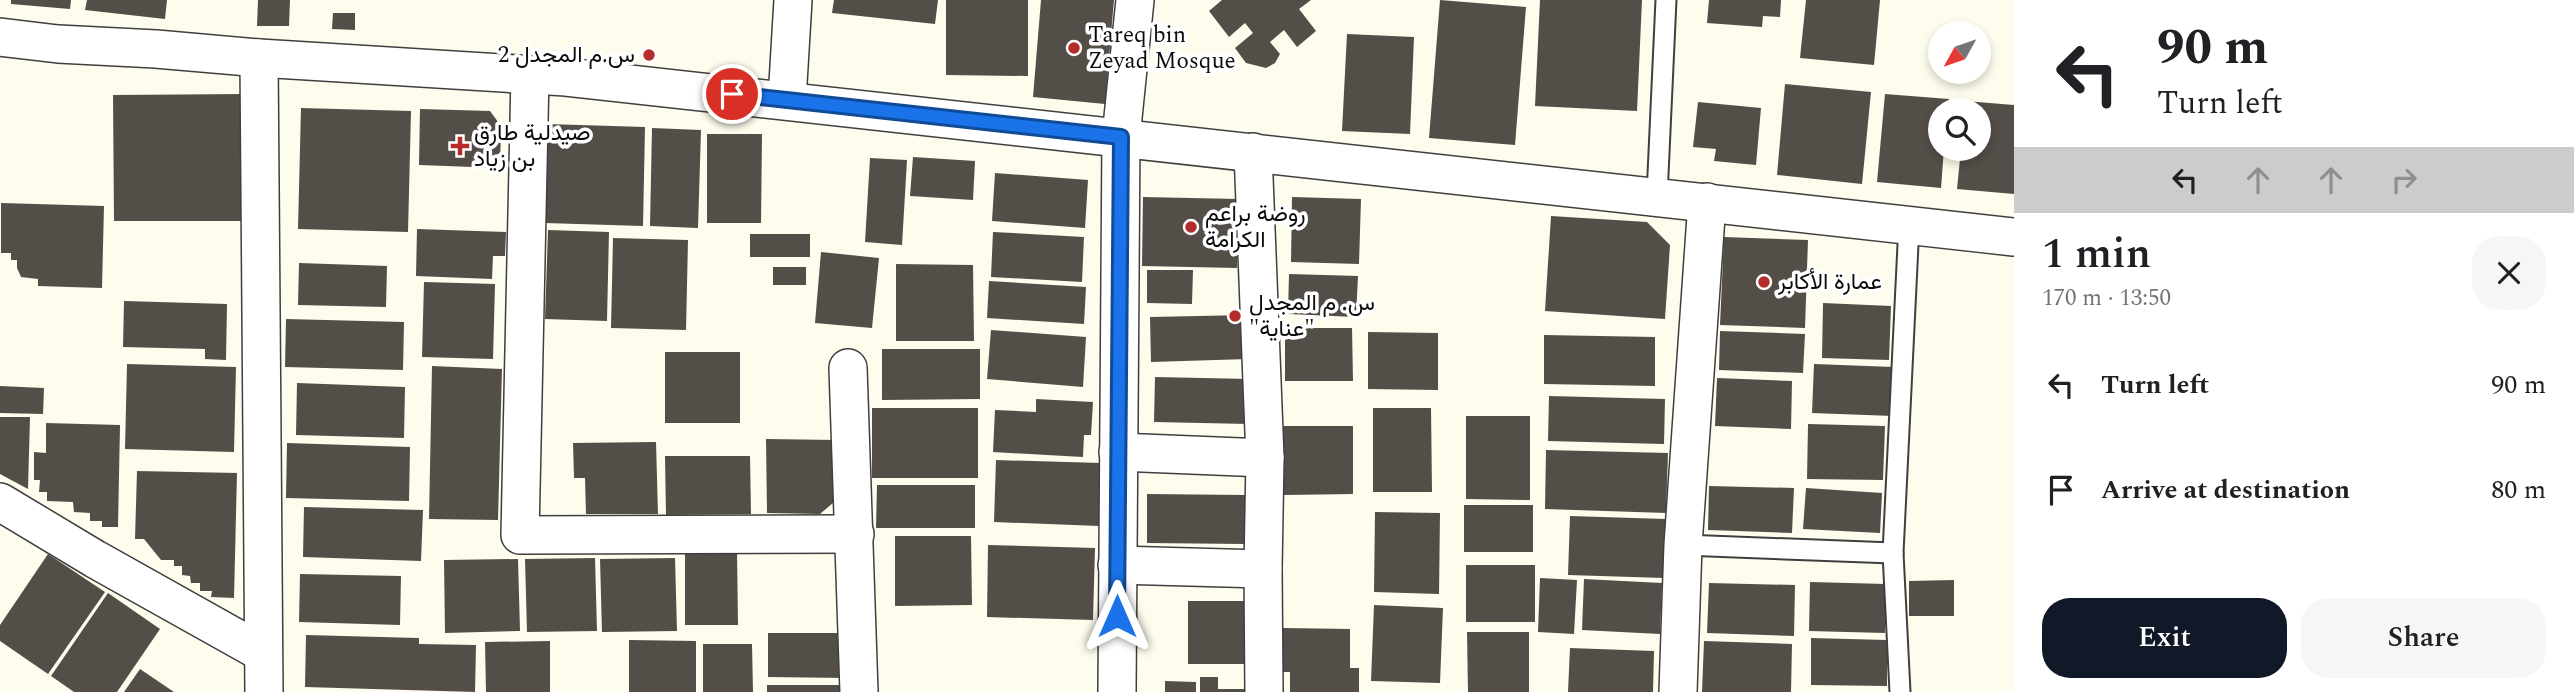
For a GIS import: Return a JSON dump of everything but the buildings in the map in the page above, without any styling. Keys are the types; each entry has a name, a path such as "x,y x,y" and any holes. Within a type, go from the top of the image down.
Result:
{"street":[{"path":"787,100 793,0"},
{"path":"1117,692 1121,137 1135,0"},
{"path":"0,37 58,44 530,75 787,100 2014,237"},
{"path":"259,58 264,692"},
{"path":"530,75 520,535 855,534"},
{"path":"1253,152 1265,458 1264,692"},
{"path":"1678,692 1683,545 1707,202"},
{"path":"848,368 859,692"},
{"path":"1118,452 1265,458"},
{"path":"0,502 95,559 263,653"},
{"path":"1117,565 1263,569"}],"lane":[{"path":"1657,196 1666,0"},
{"path":"1900,692 1893,553 1909,224"},
{"path":"1683,545 1893,553"}],"place":[{"name":"Tareq bin Zeyad Mosque","path":"1074,48"},
{"name":"س.م المجدل 2","path":"649,55"},
{"name":"صيدلية طارق بن زياد","path":"460,146"},
{"name":"روضة براعم الكرامة","path":"1191,227"},
{"name":"عمارة الأكابر","path":"1764,282"},
{"name":"س. م المجدل \"عناية\"","path":"1235,316"}],"route":[{"path":"732,94 1121,137 1117,616"}]}
